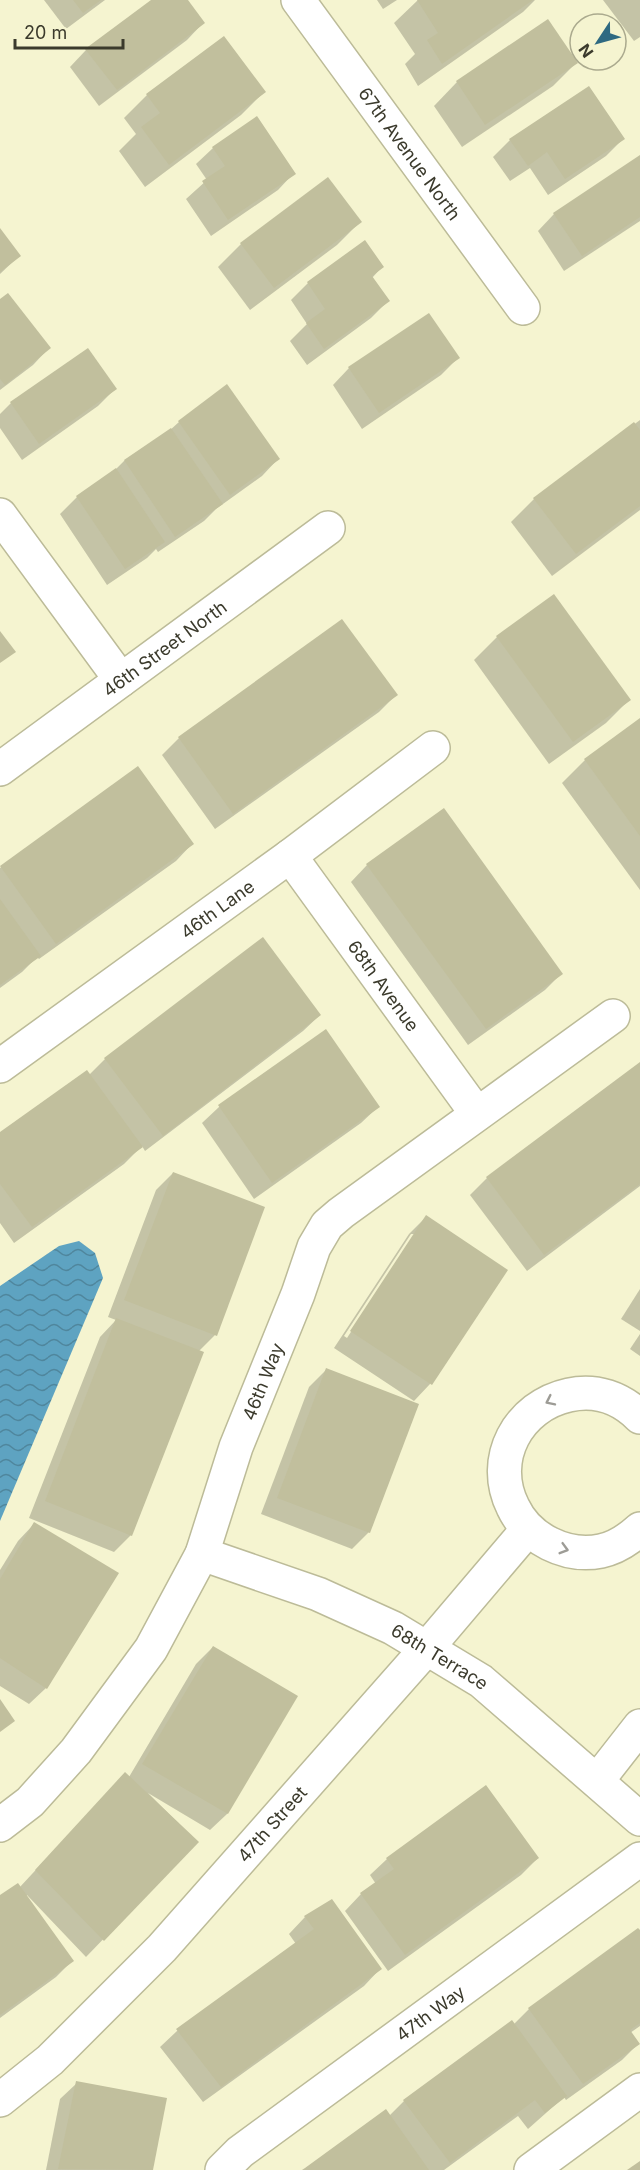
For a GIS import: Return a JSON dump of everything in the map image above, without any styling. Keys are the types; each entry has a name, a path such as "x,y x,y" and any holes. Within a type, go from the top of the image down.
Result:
{"street":[{"name":"67th Avenue North","path":"298,0 523,308"},
{"path":"0,515 121,680"},
{"name":"46th Street North","path":"0,770 328,528"},
{"name":"46th Lane","path":"0,1066 290,856 433,748"},
{"name":"68th Avenue","path":"290,856 477,1114"},
{"name":"46th Way","path":"0,1825 30,1802 76,1751 151,1649 202,1554 236,1447 298,1294 314,1246 323,1232 341,1213 613,1016"},
{"path":"640,1417 630,1407 607,1395 580,1392 555,1398 532,1411 515,1431 506,1456 505,1482 513,1508 528,1529 549,1545 574,1552 601,1551 626,1541 640,1529"},
{"name":"47th Street","path":"0,2100 50,2060 162,1947 427,1648 528,1529"},
{"name":"68th Terrace","path":"202,1554 318,1594 393,1628 427,1648 481,1681 640,1819"},
{"path":"597,1782 640,1726"},
{"name":"47th Way","path":"222,2170 240,2152 640,1859"},
{"path":"531,2170 640,2091"}],"water":[{"path":"79,1241 95,1253 103,1278 0,1521 0,1286 59,1246"}],"building":[{"path":"73,0 101,0 83,13"},
{"path":"151,0 188,0 205,23 117,90 85,49"},
{"path":"417,0 533,0 442,64 427,40 438,33"},
{"path":"548,19 568,48 568,70 485,125 456,81"},
{"path":"224,36 266,92 169,165 141,127 160,113 146,94"},
{"path":"589,86 625,139 565,179 547,152 528,166 509,139"},
{"path":"257,116 296,174 228,220 202,181 225,166 212,147"},
{"path":"640,155 640,217 582,256 553,213"},
{"path":"328,177 362,222 274,288 240,243"},
{"path":"0,228 21,256 0,272"},
{"path":"365,240 384,267 372,276 390,301 324,349 306,323 325,309 307,282"},
{"path":"8,293 51,348 5,385 0,379 0,299"},
{"path":"429,313 460,358 379,413 348,367"},
{"path":"88,348 117,389 39,444 10,402"},
{"path":"227,384 280,459 230,495 178,421"},
{"path":"634,422 640,430 640,506 576,554 533,498"},
{"path":"171,428 223,504 175,537 124,460"},
{"path":"116,468 165,542 125,569 76,496"},
{"path":"554,594 631,700 573,742 496,636"},
{"path":"342,619 398,695 233,814 178,737"},
{"path":"0,631 16,652 0,663"},
{"path":"640,718 640,836 584,759"},
{"path":"138,766 194,844 56,944 0,866"},
{"path":"444,808 563,974 486,1029 366,864"},
{"path":"0,899 41,956 0,985"},
{"path":"263,937 321,1015 163,1136 104,1058"},
{"path":"326,1029 380,1107 272,1183 218,1105"},
{"path":"640,1062 640,1184 544,1255 486,1177"},
{"path":"87,1070 143,1147 32,1227 0,1184 0,1132"},
{"path":"173,1172 265,1207 217,1336 124,1300"},
{"path":"426,1215 508,1270 432,1385 350,1331"},
{"path":"116,1318 204,1352 132,1536 45,1501"},
{"path":"326,1368 419,1404 370,1533 277,1498"},
{"path":"34,1522 119,1573 47,1689 0,1658 0,1579"},
{"path":"213,1646 298,1696 228,1814 142,1764"},
{"path":"0,1699 15,1721 0,1732"},
{"path":"125,1772 199,1842 104,1941 35,1870"},
{"path":"486,1785 539,1858 405,1955 360,1893 394,1869 386,1858"},
{"path":"18,1883 74,1961 0,2015 0,1895"},
{"path":"332,1899 382,1969 221,2087 176,2029 314,1929 304,1916"},
{"path":"638,1928 640,1930 640,2023 630,2030 640,2044 583,2084 528,2008"},
{"path":"512,2020 567,2096 545,2113 535,2100 450,2163 403,2100"},
{"path":"76,2081 167,2098 153,2170 58,2169"},
{"path":"386,2109 429,2170 302,2170 305,2168"},
{"path":"640,2161 640,2170 627,2170"}]}
